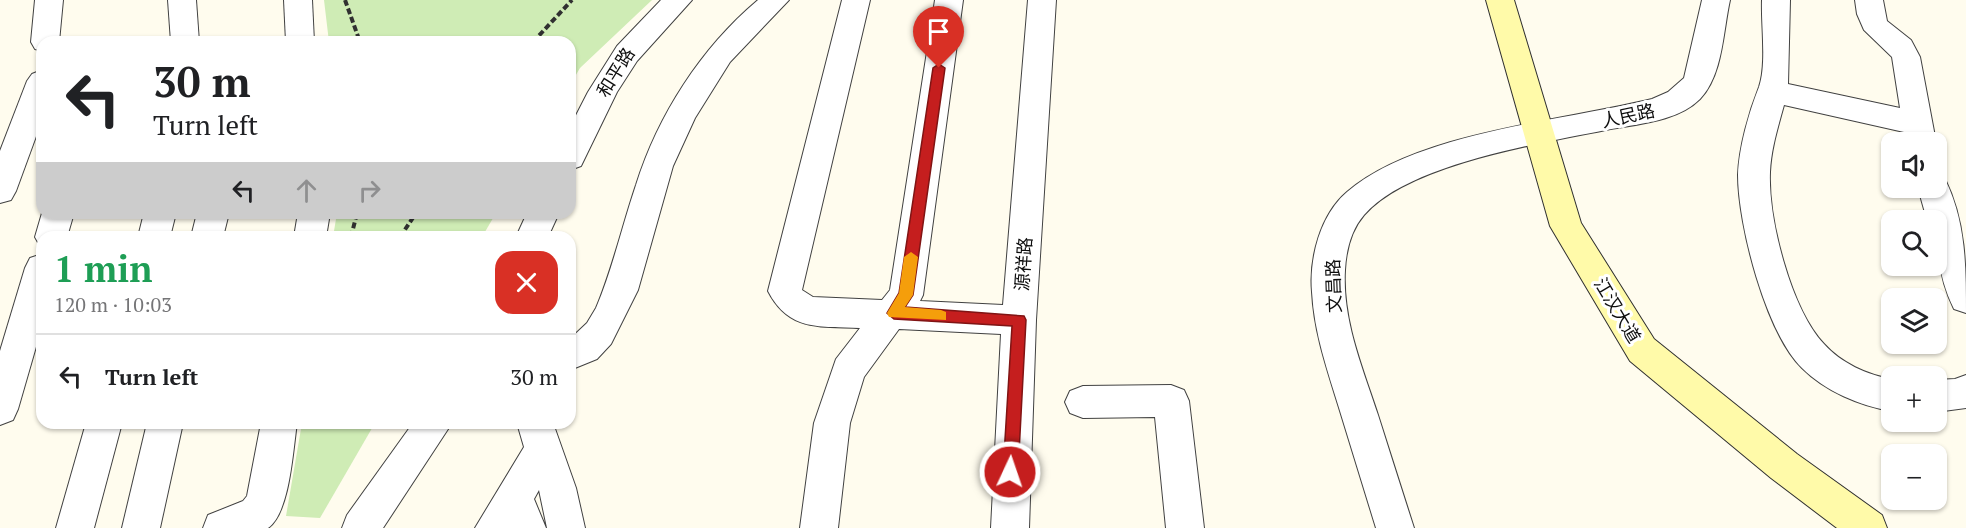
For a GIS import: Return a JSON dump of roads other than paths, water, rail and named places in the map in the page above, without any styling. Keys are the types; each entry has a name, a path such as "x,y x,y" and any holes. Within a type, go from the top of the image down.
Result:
{"main road":[{"name":"江汉大道","path":"1500,0 1566,226 1642,350 1784,466 1868,528"}],"street":[{"path":"46,36 49,0"},
{"path":"182,0 185,36"},
{"path":"298,0 300,36"},
{"name":"和平路","path":"576,146 607,82 624,55 643,31 678,0"},
{"path":"576,352 588,346 614,312 658,168 709,68 751,19 775,0"},
{"path":"856,0 785,291 790,301 807,311 1019,320"},
{"path":"819,528 832,423 848,370 906,295 949,0"},
{"name":"源祥路","path":"1010,528 1019,320 1042,0"},
{"name":"人民路","path":"1539,133 1668,106 1696,83 1716,0"},
{"path":"1776,0 1774,78 1760,130 1754,175 1761,225 1774,274 1793,324 1808,350 1839,377 1881,391"},
{"path":"1869,0 1872,23 1878,31 1902,47 1906,57 1919,132"},
{"path":"1771,91 1915,132"},
{"path":"0,191 35,119"},
{"name":"文昌路","path":"1395,528 1338,345 1330,300 1331,248 1341,223 1358,201 1389,180 1456,154 1539,133"},
{"path":"1937,198 1966,299"},
{"path":"0,409 36,288"},
{"path":"1947,395 1957,395 1966,391"},
{"path":"1083,402 1171,402 1185,528"},
{"path":"75,528 102,429"},
{"path":"141,528 164,429"},
{"path":"222,528 257,514 265,502 278,429"},
{"path":"361,528 430,429"},
{"path":"494,528 520,512 539,437"},
{"path":"539,437 564,501 566,528"}]}
